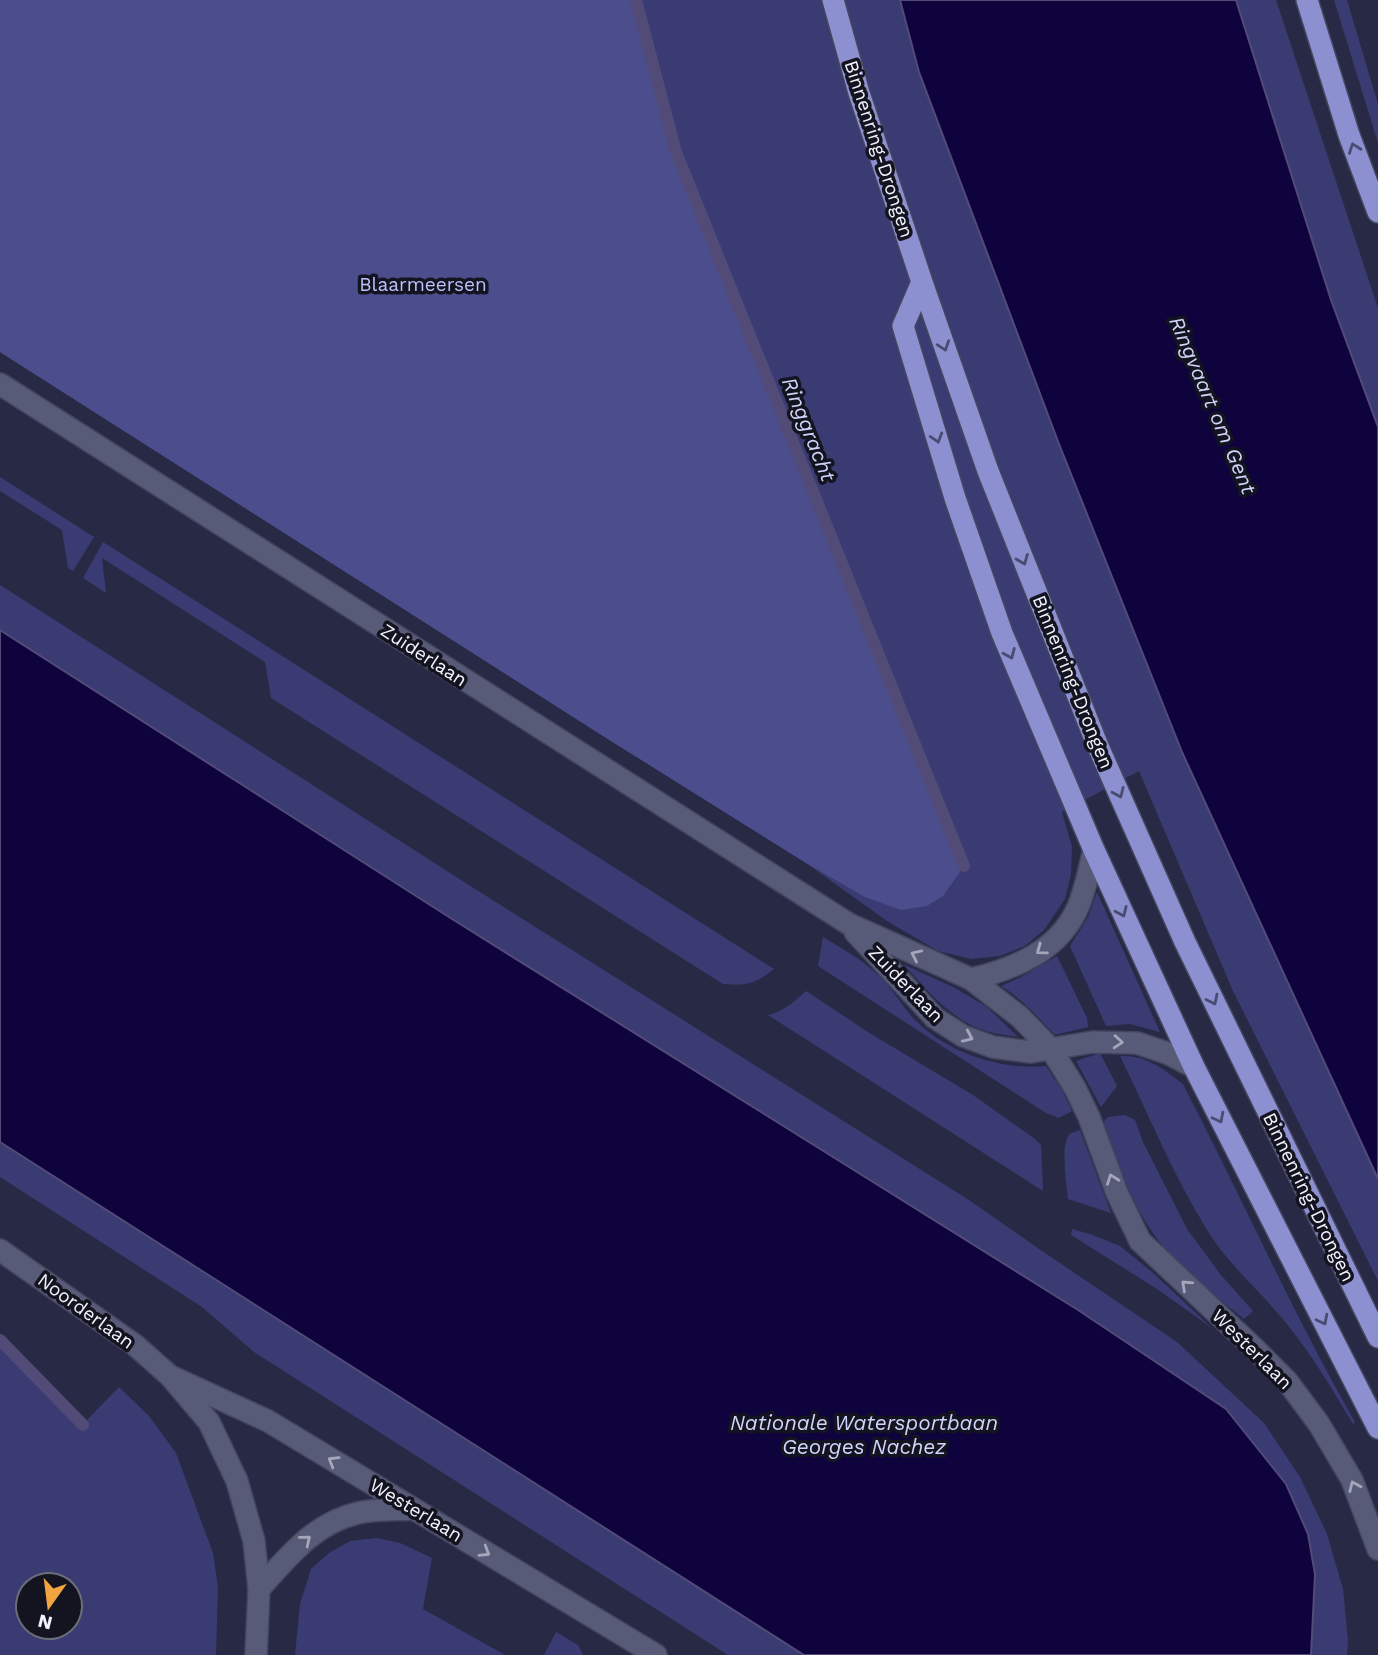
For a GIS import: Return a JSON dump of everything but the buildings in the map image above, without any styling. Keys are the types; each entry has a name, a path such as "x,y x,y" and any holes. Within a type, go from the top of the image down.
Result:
{"highway":[{"name":"Binnenring-Drongen","path":"833,0 859,93 988,471 1097,744 1185,942 1378,1337"},
{"path":"1307,0 1349,135 1378,212"},
{"path":"922,282 904,326 955,499 1002,633 1094,850 1194,1068 1378,1428"}],"street":[{"name":"Zuiderlaan","path":"0,384 849,924 971,979 1020,1017 1051,1049 1075,1087 1117,1193 1140,1241"},
{"path":"971,979 1034,957 1058,938 1079,906 1094,850"},
{"name":"Zuiderlaan","path":"849,924 935,1018 963,1036 993,1047 1031,1052 1093,1042 1137,1043 1167,1053 1194,1068"},
{"name":"Westerlaan","path":"1140,1241 1287,1381 1319,1424 1352,1480 1378,1549"},
{"name":"Noorderlaan","path":"0,1250 135,1345 170,1376"},
{"path":"170,1376 209,1422 237,1481 254,1541 259,1589 256,1655"},
{"name":"Westerlaan","path":"170,1376 268,1422 656,1655"},
{"path":"259,1589 302,1542 329,1523 358,1513 420,1513"}],"green space":[{"name":"Blaarmeersen","path":"0,0 900,0 919,72 1059,444 1182,752 1378,1179 1378,1281 1233,991 1139,771 1062,812 1072,847 1071,874 1065,899 1044,930 1025,946 1000,956 971,959 938,951 887,921 806,863 0,352"},
{"name":"Blaarmeersen","path":"0,0 636,0 676,152 964,866 943,896 927,906 901,910 865,897 806,863 0,352"},
{"path":"1236,0 1276,0 1378,308 1378,427 1331,300"},
{"path":"1334,0 1347,0 1378,104 1378,143"},
{"path":"0,477 94,537 73,571 68,568 62,530 0,491"},
{"path":"103,542 774,969 750,983 723,984 271,698 265,662 102,558 106,593 83,578"},
{"path":"0,585 969,1200 1177,1342 1264,1423 1300,1477 1327,1534 1343,1589 1347,1655 1311,1655 1315,1574 1226,1409 1078,1310 452,919 0,630"},
{"path":"1097,892 1160,1032 1130,1024 1106,1026 1070,946 1088,917"},
{"path":"823,937 876,973 914,1019 942,1041 975,1057 993,1062 1029,1067 1046,1066 1072,1111 1059,1118 1046,1113 818,966"},
{"path":"1057,956 1087,1018 1088,1027 1055,1035 1023,1002 1001,986"},
{"path":"903,964 955,988 987,1007 1018,1037 990,1032 964,1021 942,1005"},
{"path":"806,991 871,1034 973,1095 1035,1139 1041,1145 1043,1191 768,1015 784,1009"},
{"path":"1100,1053 1117,1086 1101,1107 1076,1061"},
{"path":"1120,1056 1147,1060 1183,1084 1310,1339 1355,1422 1353,1424 1301,1342 1223,1252 1206,1228 1171,1164"},
{"path":"1125,1115 1135,1120 1143,1142 1187,1229 1221,1275 1253,1311 1244,1319 1176,1262 1138,1209 1104,1121 1108,1117"},
{"path":"1080,1130 1111,1213 1068,1199 1066,1140 1069,1135"},
{"path":"0,1143 804,1655 728,1655 254,1352 202,1307 0,1177"},
{"path":"1072,1229 1120,1246 1212,1328 1157,1289 1071,1235"},
{"path":"0,1340 82,1425 119,1387 149,1416 176,1453 213,1553 218,1587 216,1655 0,1655"},
{"path":"376,1538 400,1543 432,1558 423,1609 505,1655 295,1655 300,1604 311,1569 329,1553 350,1541"},
{"path":"556,1632 578,1645 583,1655 544,1655"}],"water":[{"name":"Ringvaart om Gent","path":"900,0 1236,0 1331,300 1378,427 1378,1179 1182,752 1059,444 919,72"},
{"name":"Nationale Watersportbaan Georges Nachez","path":"0,630 452,919 1078,1310 1226,1409 1286,1484 1308,1534 1315,1574 1311,1655 804,1655 0,1142"}],"waterway":[{"name":"Ringgracht","path":"636,0 676,152 964,866"},
{"path":"0,1340 83,1425"}]}
